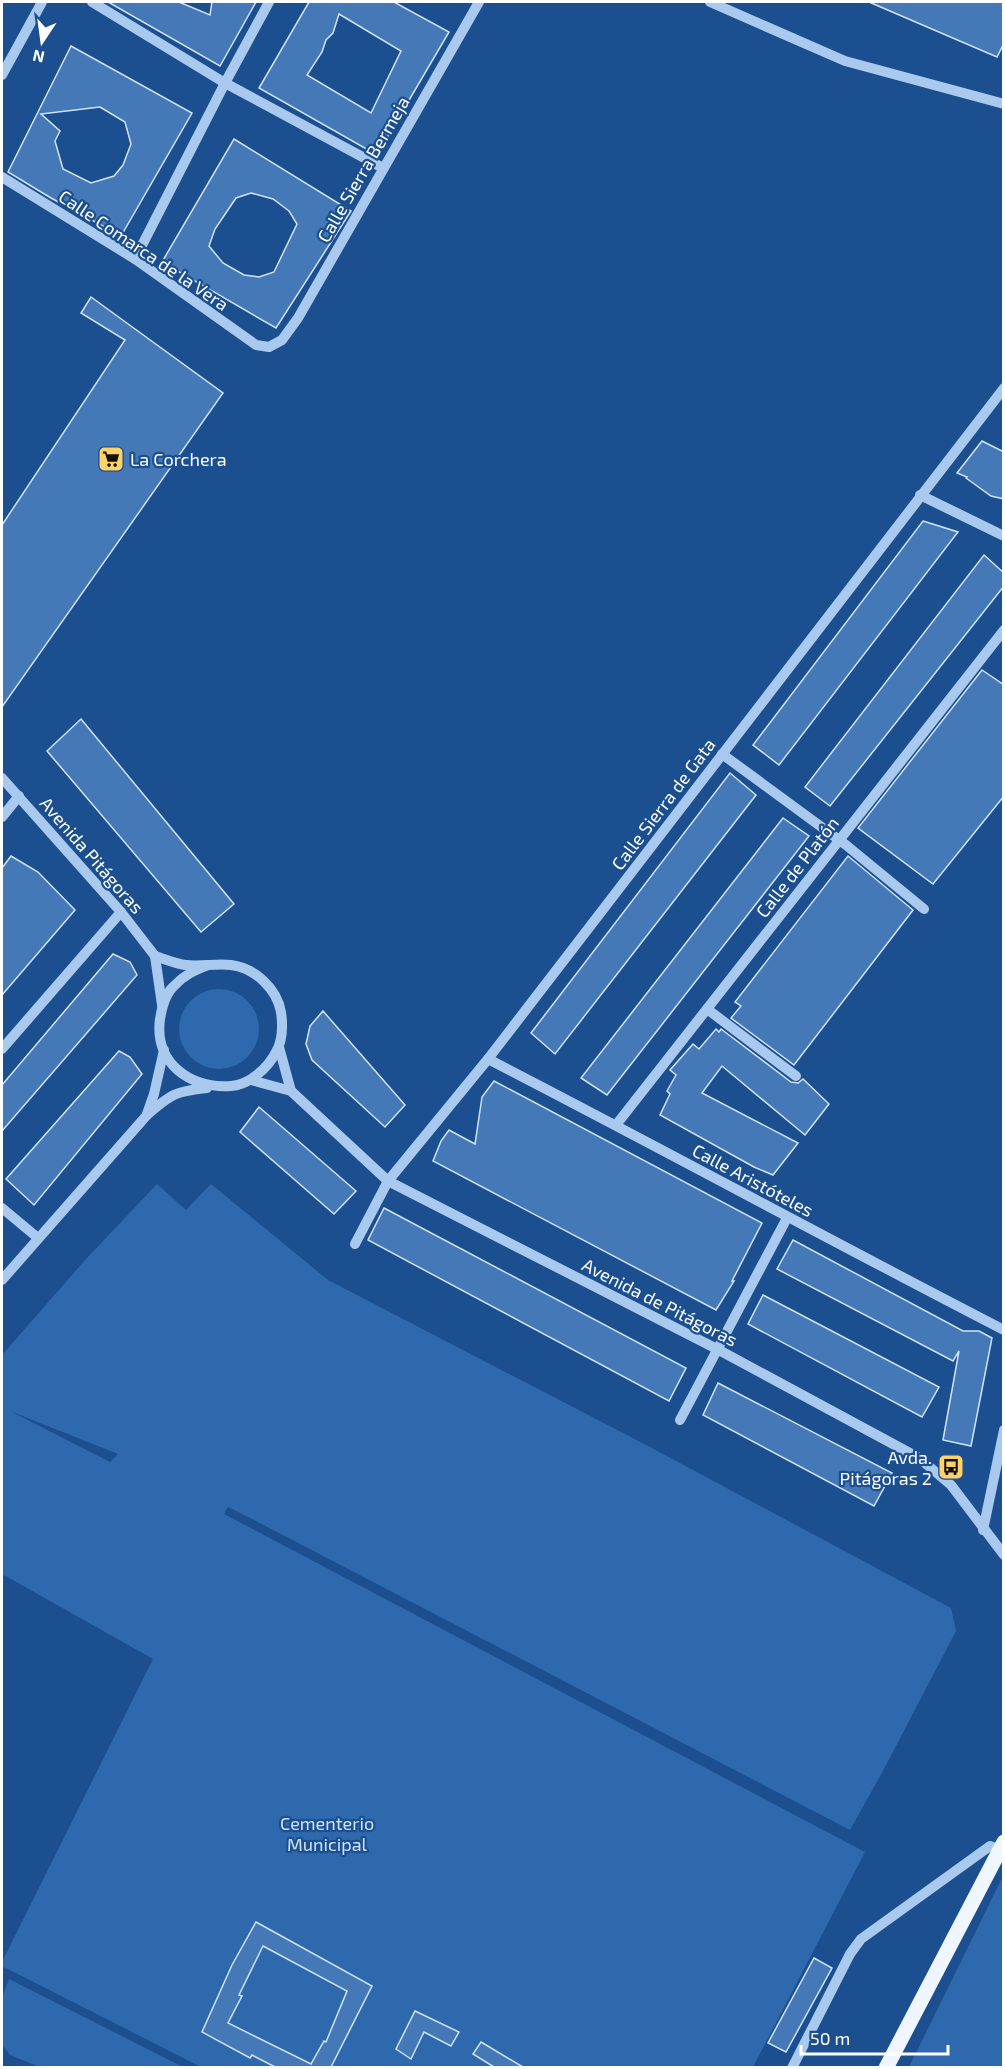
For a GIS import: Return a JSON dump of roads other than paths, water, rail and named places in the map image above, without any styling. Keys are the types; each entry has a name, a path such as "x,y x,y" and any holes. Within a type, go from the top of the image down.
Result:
{"main road":[{"path":"886,2067 1001,1845"}],"street":[{"path":"2,75 42,2"},
{"path":"92,2 225,83 383,168"},
{"path":"135,259 269,2"},
{"name":"Calle Sierra Bermeja","path":"269,347 282,340 298,318 479,2"},
{"path":"710,2 845,61 1004,104"},
{"name":"Calle Comarca de la Vera","path":"2,177 135,259 256,345 269,347"},
{"name":"Calle Sierra de Gata","path":"355,1244 388,1181 488,1059 1004,388"},
{"path":"920,495 1004,536"},
{"name":"Calle de Platón","path":"616,1125 1004,630"},
{"path":"722,754 839,841 924,909"},
{"name":"Avenida Pitágoras","path":"2,778 122,912 155,956 162,1006"},
{"path":"2,817 19,796"},
{"path":"2,1049 122,912"},
{"path":"2,1280 147,1115 163,1101 181,1091 235,1086 251,1080 273,1059 279,1047 283,1026 279,1005 269,986 252,972 232,965 184,965 155,956"},
{"path":"208,965 188,973 172,987 162,1006 159,1029 164,1050 176,1068 193,1081 214,1087"},
{"path":"707,1009 796,1076"},
{"path":"279,1047 291,1090"},
{"path":"147,1115 164,1050"},
{"name":"Calle Aristóteles","path":"488,1059 1004,1330"},
{"name":"Avenida de Pitágoras","path":"251,1080 291,1090 388,1181 717,1349 919,1458 951,1485 1004,1555"},
{"path":"2,1208 38,1238"},
{"path":"680,1420 787,1218"},
{"path":"983,1530 1004,1430"},
{"path":"792,2067 850,1954 861,1939 990,1846 1001,1845"}],"place":[{"name":"La Corchera","path":"111,459"},
{"name":"Avda. Pitágoras 2","path":"951,1467"}],"park label":[{"name":"Cementerio Municipal","path":"327,1833"}]}
